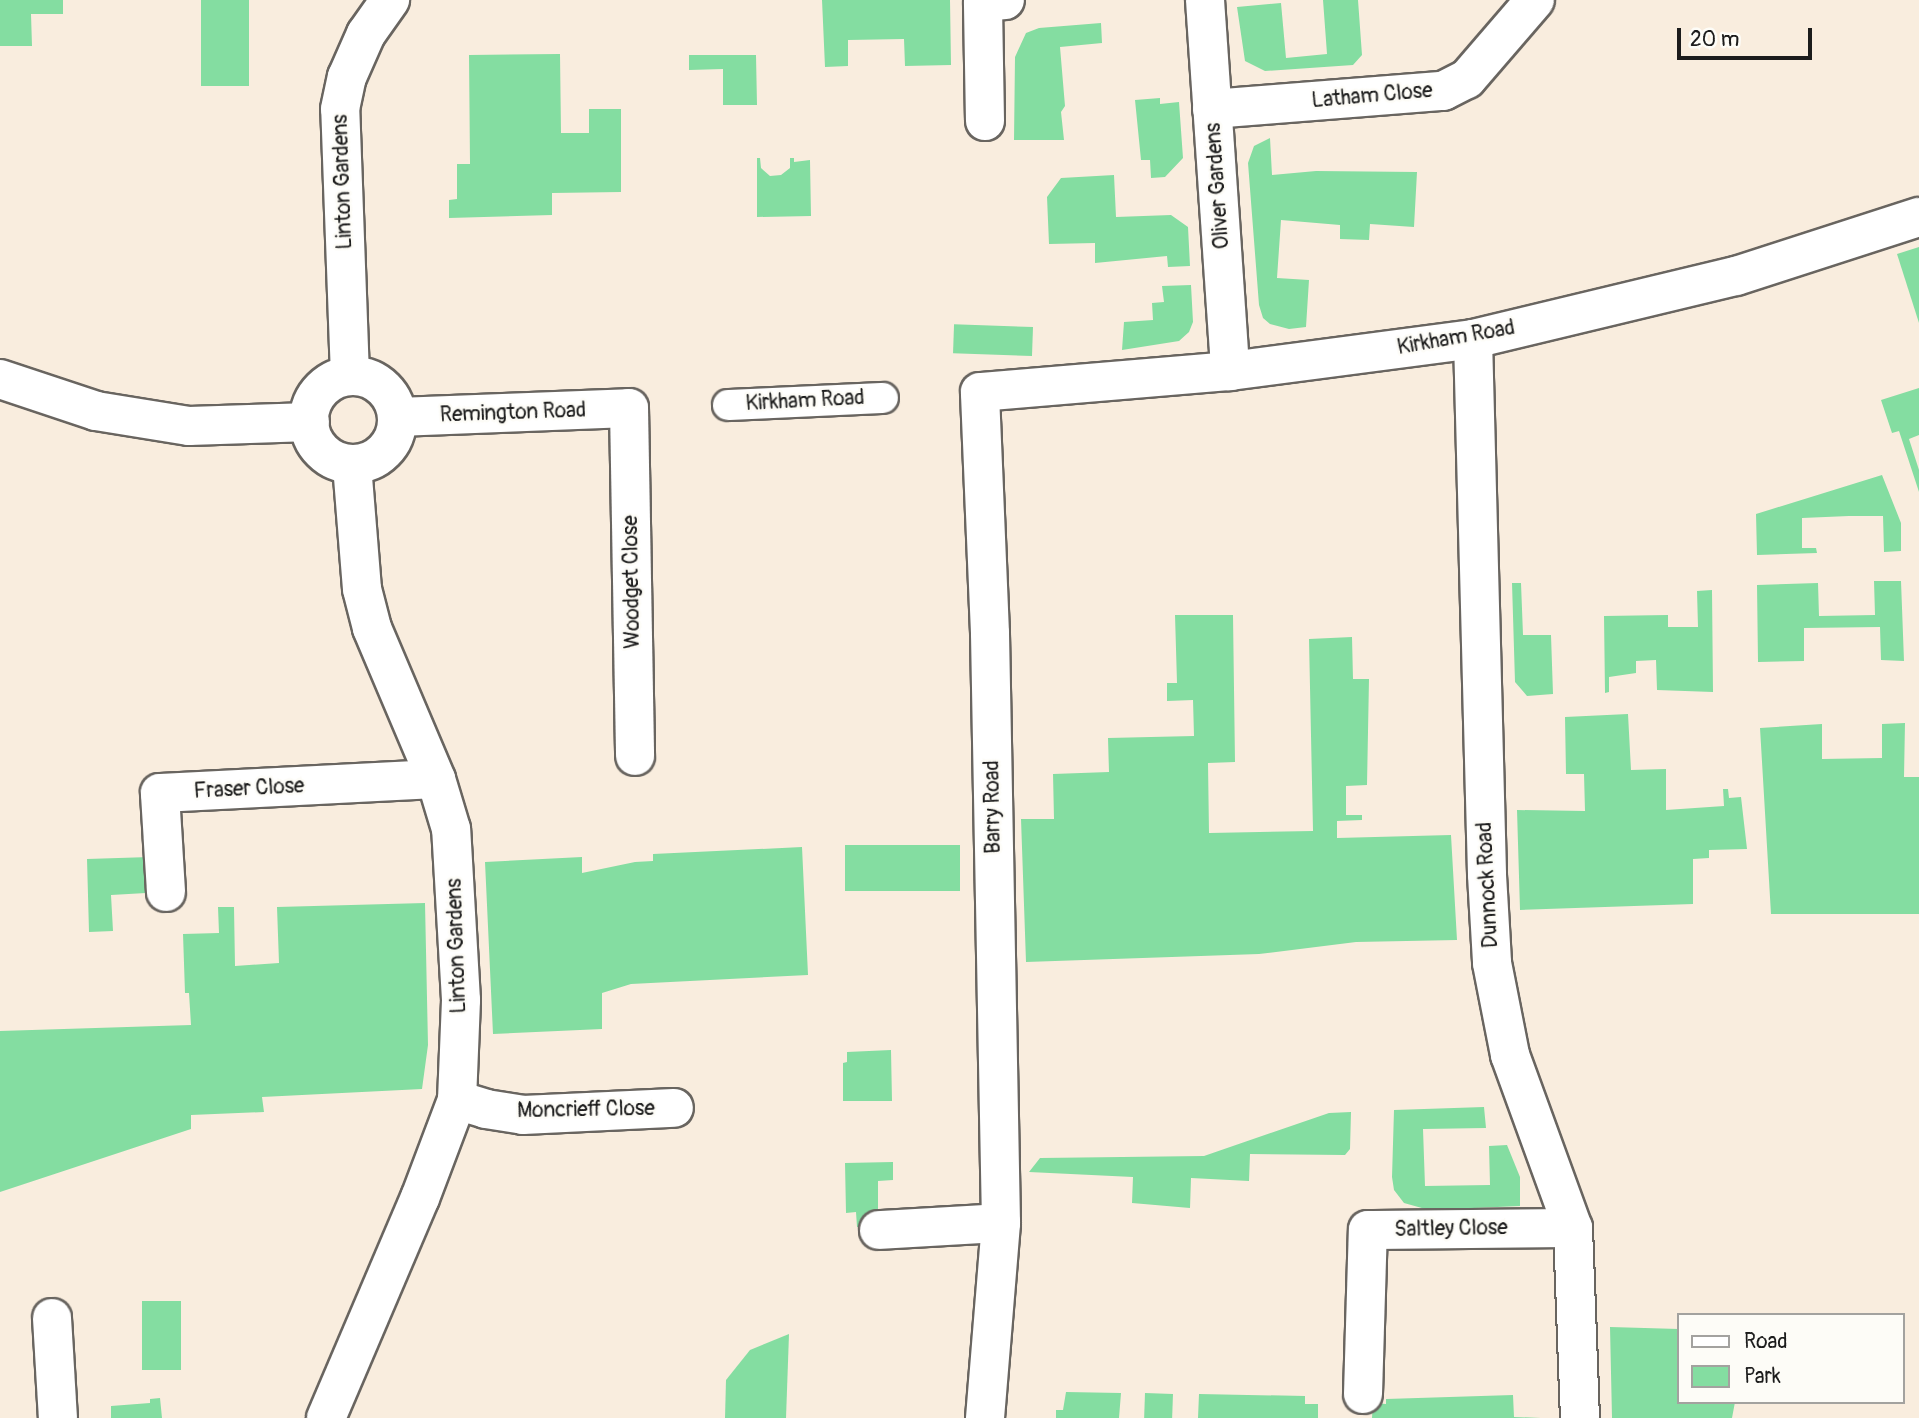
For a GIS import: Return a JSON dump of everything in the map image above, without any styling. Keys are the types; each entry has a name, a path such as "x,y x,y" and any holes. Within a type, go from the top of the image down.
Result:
{"street":[{"name":"Linton Gardens","path":"350,376 340,108 348,77 366,34 390,0"},
{"name":"Oliver Gardens","path":"1205,0 1230,371"},
{"name":"Latham Close","path":"1212,109 1443,91 1466,79 1535,0"},
{"path":"985,121 990,1"},
{"name":"Kirkham Road","path":"980,392 1230,371 1473,339 1736,276 1919,217"},
{"name":"Dunnock Road","path":"1473,339 1487,875 1492,963 1510,1055 1573,1228 1580,1418"},
{"path":"350,376 367,379 382,386 392,400 397,417 389,446 372,459 352,464 326,454 314,439 310,422 318,394 332,382 350,376"},
{"path":"0,379 96,411 189,426 310,422"},
{"name":"Barry Road","path":"980,392 990,646 1001,1223 985,1418"},
{"name":"Kirkham Road","path":"727,405 883,398"},
{"name":"Remington Road","path":"397,417 629,408"},
{"name":"Woodget Close","path":"629,408 635,756"},
{"name":"Linton Gardens","path":"326,1418 421,1198 457,1100 461,1000 451,829 436,779 372,628 362,589 352,464"},
{"name":"Fraser Close","path":"166,892 160,793 436,779"},
{"name":"Moncrieff Close","path":"457,1100 486,1109 523,1115 674,1108"},
{"path":"879,1230 1001,1223"},
{"name":"Saltley Close","path":"1363,1394 1368,1230 1573,1228"},
{"path":"52,1318 58,1418"}],"green space":[{"path":"0,0 63,0 63,14 31,14 32,46 0,46"},
{"path":"201,0 249,0 249,86 201,86"},
{"path":"822,0 950,0 951,65 905,66 904,39 848,40 848,66 825,67"},
{"path":"1323,0 1358,0 1362,55 1353,65 1265,71 1245,61 1237,7 1281,3 1286,58 1327,54"},
{"path":"1101,23 1102,43 1060,47 1065,106 1061,112 1064,140 1014,140 1015,57 1026,33 1039,28"},
{"path":"560,54 561,133 589,133 589,109 621,109 621,192 552,193 552,215 449,218 449,200 457,199 457,164 470,164 469,55"},
{"path":"689,55 756,55 757,105 723,105 723,69 689,70"},
{"path":"1160,98 1160,104 1179,102 1183,158 1165,177 1151,178 1150,160 1141,160 1135,100"},
{"path":"1270,138 1272,175 1316,171 1417,172 1414,227 1370,224 1369,240 1340,239 1340,225 1281,220 1277,278 1309,280 1306,327 1289,329 1270,324 1263,318 1259,305 1248,163 1254,146"},
{"path":"757,158 760,158 761,168 770,176 781,175 790,168 790,158 794,158 794,162 810,160 811,216 757,217"},
{"path":"1114,175 1116,217 1171,215 1188,227 1190,266 1168,267 1167,256 1095,263 1095,243 1049,244 1047,197 1061,178"},
{"path":"1919,247 1919,323 1897,254"},
{"path":"1191,285 1193,322 1189,332 1179,341 1122,350 1124,322 1153,320 1152,303 1164,302 1162,286"},
{"path":"954,324 1033,327 1032,356 953,353"},
{"path":"1919,388 1919,435 1909,439 1919,470 1919,492 1899,431 1892,433 1881,400"},
{"path":"1882,475 1901,523 1901,551 1884,552 1883,516 1849,516 1802,518 1802,548 1816,548 1817,553 1757,555 1756,514"},
{"path":"1874,581 1901,581 1904,661 1881,660 1880,627 1804,628 1804,661 1758,662 1757,585 1818,583 1819,616 1875,615"},
{"path":"1512,583 1521,583 1523,635 1551,635 1553,694 1527,696 1515,682"},
{"path":"1712,590 1713,692 1657,690 1656,660 1636,661 1636,673 1609,677 1609,692 1605,693 1604,616 1668,615 1668,627 1698,627 1697,591"},
{"path":"1175,615 1233,615 1235,762 1208,763 1209,833 1313,831 1309,639 1352,637 1353,679 1369,679 1367,785 1346,786 1346,815 1362,815 1362,820 1337,821 1337,838 1451,835 1457,940 1356,942 1259,954 1026,962 1021,819 1054,819 1053,774 1109,772 1108,738 1194,736 1193,700 1167,701 1167,683 1177,683"},
{"path":"1628,714 1631,770 1666,769 1666,810 1724,806 1723,789 1728,789 1729,798 1741,797 1747,849 1709,850 1709,858 1693,859 1693,904 1520,910 1517,810 1585,811 1584,774 1566,774 1565,717"},
{"path":"1905,723 1904,777 1919,777 1919,914 1771,914 1760,728 1822,724 1822,759 1882,758 1882,724"},
{"path":"845,845 960,845 960,891 845,891"},
{"path":"802,847 808,975 631,984 602,993 602,1029 493,1034 485,862 582,857 582,873 653,861 653,854"},
{"path":"150,857 150,886 146,886 146,893 111,895 113,931 89,932 87,859"},
{"path":"425,903 428,1045 422,1089 262,1097 264,1112 191,1115 191,1129 0,1192 0,1031 191,1025 189,993 185,993 183,934 219,933 218,907 234,907 235,966 279,963 277,907"},
{"path":"891,1050 892,1101 843,1101 843,1063 847,1062 847,1052"},
{"path":"1484,1107 1486,1128 1423,1129 1425,1186 1490,1185 1489,1146 1507,1145 1520,1177 1520,1206 1429,1210 1404,1203 1394,1190 1392,1177 1394,1110"},
{"path":"1351,1112 1350,1149 1345,1155 1250,1154 1249,1181 1191,1178 1190,1208 1132,1203 1133,1177 1029,1172 1040,1158 1204,1156 1329,1113"},
{"path":"893,1162 893,1180 878,1181 878,1226 857,1227 856,1212 846,1213 845,1163"},
{"path":"142,1301 181,1301 181,1370 142,1370"},
{"path":"1610,1327 1678,1329 1678,1404 1735,1404 1732,1418 1612,1418"},
{"path":"789,1334 786,1418 725,1418 726,1380 750,1350"},
{"path":"1066,1392 1121,1393 1119,1418 1056,1418 1056,1410 1063,1410"},
{"path":"1145,1393 1173,1394 1172,1418 1144,1418"},
{"path":"1199,1394 1305,1396 1305,1404 1318,1404 1318,1418 1198,1418"},
{"path":"1513,1395 1514,1417 1541,1418 1372,1418 1373,1403 1386,1404 1386,1399"},
{"path":"160,1398 162,1418 111,1418 111,1406 150,1403 150,1399"}]}
